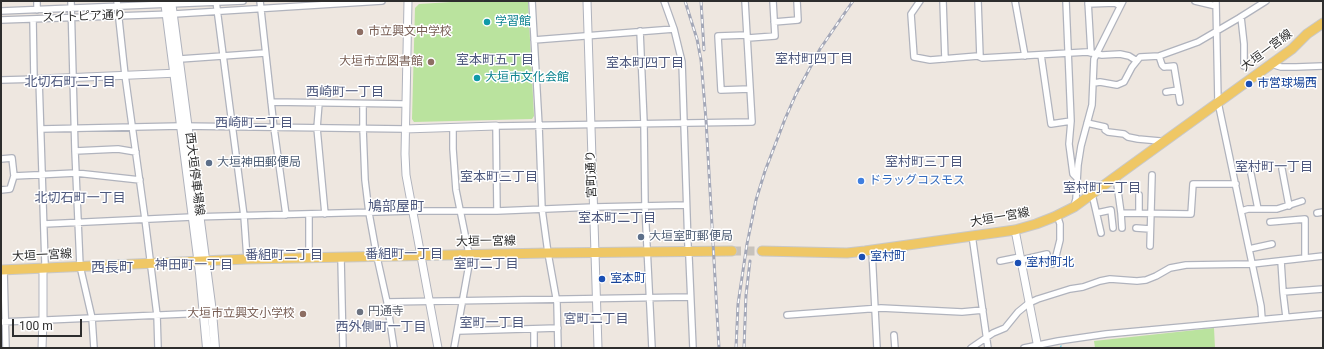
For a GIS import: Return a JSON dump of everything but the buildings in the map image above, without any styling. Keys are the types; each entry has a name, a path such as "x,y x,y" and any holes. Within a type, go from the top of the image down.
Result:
{"main road":[{"name":"西大垣停車場線","path":"168,3 180,59 178,73"},
{"name":"西大垣停車場線","path":"171,14 184,126 214,348"},
{"name":"大垣一宮線","path":"762,251 847,254 1015,230 1036,224 1074,207 1292,49 1307,34 1323,23"},
{"name":"大垣一宮線","path":"2,270 247,259 648,251 732,252"},
{"name":"西大垣停車場線","path":"207,348 208,312"}],"street":[{"path":"37,1 37,10"},
{"path":"71,1 74,129 80,266 92,318 94,348"},
{"name":"スイトピア通り","path":"1,11 71,9 117,4 243,1"},
{"path":"260,1 274,128 286,215"},
{"name":"スイトピア通り","path":"1,20 171,14 382,1"},
{"path":"408,1 405,104 406,175 438,348"},
{"path":"532,1 542,209 556,299 558,348"},
{"name":"宮町通り","path":"587,1 598,348"},
{"path":"664,1 674,29 682,62 688,246"},
{"path":"41,129 184,126 405,129 752,122 745,1"},
{"path":"750,89 721,90 718,36 775,36 773,1"},
{"path":"774,22 798,20 797,1"},
{"path":"920,1 911,14 914,57 930,60 1094,53 1102,55 1120,54 1129,56 1137,61"},
{"path":"943,1 945,59"},
{"path":"978,1 980,57"},
{"path":"1015,1 1025,56"},
{"path":"1066,1 1071,121 1069,144 1074,174 1077,178"},
{"path":"1195,1 1216,4 1218,31 1218,102 1261,306 1262,319"},
{"path":"1094,83 1100,82 1117,85 1124,82 1132,67 1140,57 1159,56 1198,42 1266,1"},
{"path":"216,2 244,216 247,259"},
{"path":"1074,207 1081,146 1092,105 1094,83 1094,53 1088,3 1121,3"},
{"path":"1094,53 1121,3"},
{"path":"117,4 157,315 158,348"},
{"path":"1241,17 1244,44 1244,66"},
{"path":"34,19 41,129 45,264 43,268 42,348"},
{"path":"534,40 674,29"},
{"path":"640,31 644,123 645,206 652,348"},
{"path":"180,59 265,53"},
{"path":"1041,55 1051,124 1071,121"},
{"path":"1159,56 1164,67 1174,66 1180,102"},
{"path":"1271,64 1281,67 1323,66"},
{"path":"1,80 178,73"},
{"path":"1166,92 1178,90"},
{"path":"271,102 405,104"},
{"path":"318,102 317,128 325,214"},
{"path":"363,104 365,180 377,257 394,348"},
{"path":"1087,123 1105,127 1105,130 1108,132 1124,134 1128,137 1160,141"},
{"path":"496,126 497,211"},
{"path":"453,127 456,183 468,255 470,259 454,348"},
{"path":"75,151 118,149 136,152"},
{"path":"1,159 12,158 14,176 10,189 1,190"},
{"path":"1282,169 1289,206"},
{"path":"14,176 42,176 76,173 140,180"},
{"path":"1251,174 1258,209"},
{"path":"1150,246 1152,175"},
{"path":"1116,177 1122,228"},
{"path":"1121,213 1191,214 1193,184 1236,184"},
{"path":"1092,194 1101,233"},
{"path":"1139,195 1140,213"},
{"path":"1241,211 1248,209 1277,209 1289,206 1302,200"},
{"path":"44,224 196,217 460,210 497,211 686,205"},
{"path":"1096,213 1111,210 1113,228"},
{"path":"1317,213 1323,212"},
{"path":"309,214 309,258"},
{"path":"1052,264 1056,256 1060,240 1060,224 1057,215"},
{"path":"1270,222 1305,219 1305,258"},
{"path":"1136,228 1150,228"},
{"path":"1015,230 1038,347"},
{"path":"972,235 988,348"},
{"path":"1249,249 1272,244"},
{"path":"872,250 877,348"},
{"path":"1000,261 1046,254"},
{"path":"971,348 1005,328 1018,312 1029,303 1070,289 1084,287 1100,281 1110,279 1137,281 1146,280 1176,266 1252,264 1323,256"},
{"path":"689,257 693,348"},
{"path":"341,258 343,348"},
{"path":"1281,261 1286,317"},
{"path":"2,270 2,322 6,348"},
{"path":"1283,292 1323,289"},
{"path":"386,302 690,297"},
{"path":"787,315 903,308 962,312 983,310"},
{"path":"2,322 208,312"},
{"path":"1024,348 1038,347 1058,341 1106,334 1323,314"},
{"path":"458,330 558,328"},
{"path":"534,329 534,348"},
{"path":"894,335 894,348"}],"green space":[{"path":"468,1 528,1 534,116 532,119 414,122 412,119 415,8 419,4"},
{"path":"1214,328 1215,348 1095,348 1094,341"}],"waterway":[{"path":"531,332 531,338"}],"tunnel":[{"path":"732,251 762,251"}],"railway":[{"path":"685,1 697,39 701,60 706,120 719,348"},
{"path":"701,1 704,50"},
{"path":"736,348 738,304 747,244 756,200 765,171 796,94 820,49 853,1"},
{"path":"744,348 746,295 750,261"}],"place":[{"name":"学習館","path":"487,22"},
{"name":"市立興文中学校","path":"360,32"},
{"name":"大垣市立図書館","path":"431,62"},
{"name":"大垣市文化会館","path":"477,78"},
{"name":"市営球場西","path":"1249,84"},
{"name":"大垣神田郵便局","path":"209,163"},
{"name":"ドラッグコスモス","path":"861,181"},
{"name":"大垣室町郵便局","path":"641,237"},
{"name":"室村町","path":"862,257"},
{"name":"室村町北","path":"1018,263"},
{"name":"室本町","path":"602,279"},
{"name":"円通寺","path":"360,312"},
{"name":"大垣市立興文小学校","path":"303,314"}],"district":[{"name":"室村町四丁目","path":"814,60"},
{"name":"室本町五丁目","path":"495,61"},
{"name":"室本町四丁目","path":"645,64"},
{"name":"北切石町二丁目","path":"70,83"},
{"name":"西崎町一丁目","path":"345,93"},
{"name":"西崎町二丁目","path":"254,124"},
{"name":"室村町三丁目","path":"924,163"},
{"name":"室村町一丁目","path":"1274,168"},
{"name":"室本町三丁目","path":"499,178"},
{"name":"室村町二丁目","path":"1102,189"},
{"name":"北切石町一丁目","path":"80,199"},
{"name":"鳩部屋町","path":"396,207"},
{"name":"室本町二丁目","path":"617,219"},
{"name":"番組町一丁目","path":"404,255"},
{"name":"番組町二丁目","path":"284,256"},
{"name":"室町二丁目","path":"486,265"},
{"name":"神田町一丁目","path":"194,266"},
{"name":"西長町","path":"112,268"},
{"name":"宮町二丁目","path":"596,320"},
{"name":"室町一丁目","path":"492,324"},
{"name":"西外側町一丁目","path":"381,328"}]}
